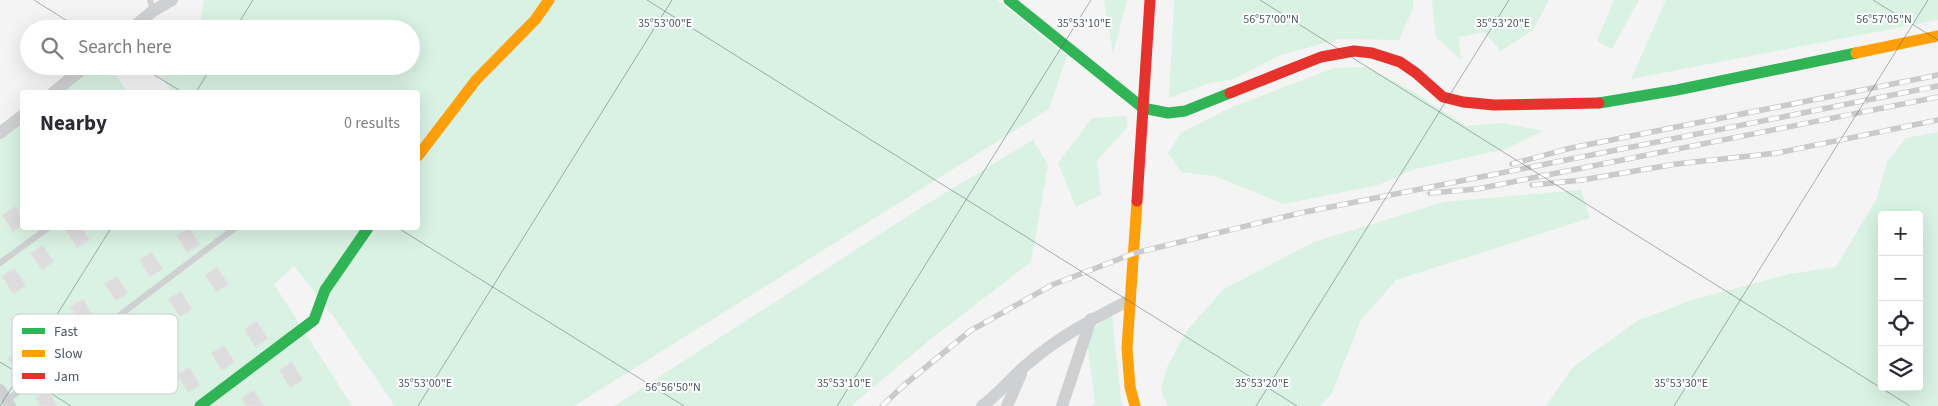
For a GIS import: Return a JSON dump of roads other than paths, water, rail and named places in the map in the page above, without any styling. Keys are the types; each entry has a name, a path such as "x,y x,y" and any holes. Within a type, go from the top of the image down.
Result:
{"street":[{"path":"139,20 151,6 172,0"},
{"path":"420,153 476,80 535,20 548,0"},
{"path":"1009,0 1143,108 1168,113 1185,111 1321,57 1354,51 1372,53 1400,62 1443,97 1463,102 1494,105 1594,104 1676,90 1938,36"},
{"path":"1135,406 1126,361 1135,253 1150,0"},
{"path":"56,90 75,75"},
{"path":"0,134 20,118"},
{"path":"200,406 314,320 325,290 367,230"},
{"path":"982,406 1059,338 1091,319 1130,300"},
{"path":"1062,406 1091,319"},
{"path":"1007,406 1024,367"}],"lane":[{"path":"0,263 45,230"},
{"path":"119,314 232,230"}],"railway":[{"path":"1512,164 1571,148 1938,75"},
{"path":"882,406 903,386 970,331 1052,285 1135,253 1300,213 1938,86"},
{"path":"1430,193 1477,189 1938,97"},
{"path":"1532,185 1582,180 1676,164 1777,153 1938,120"}]}
